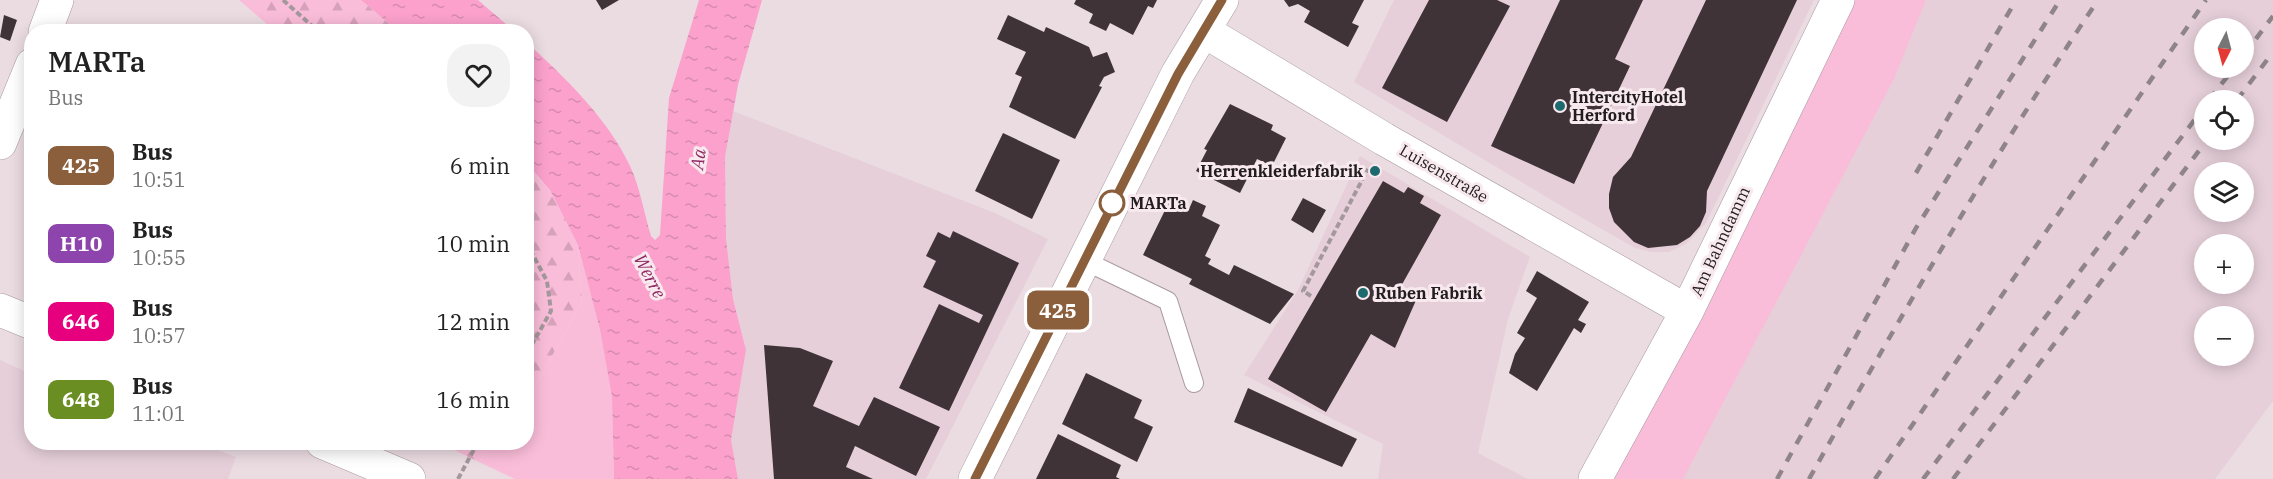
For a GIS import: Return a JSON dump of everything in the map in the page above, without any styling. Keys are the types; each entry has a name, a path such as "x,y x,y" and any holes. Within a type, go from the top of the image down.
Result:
{"street":[{"path":"48,24 57,0"},
{"path":"975,479 1178,74 1222,0"},
{"name":"Am Bahndamm","path":"1595,479 1687,310 1838,0"},
{"name":"Luisenstraße","path":"1204,32 1384,139 1687,310"},
{"path":"0,144 24,85"},
{"path":"0,310 24,320"},
{"path":"341,450 409,479"}],"lane":[{"path":"1083,260 1168,301 1194,383"}],"path":[{"path":"283,0 310,24"},
{"path":"1311,296 1303,291 1384,139"},
{"path":"534,257 547,281 551,311 534,341"},
{"path":"458,479 474,450"}],"shaded area":[{"path":"1394,0 1814,0 1706,223 1686,244 1669,252 1651,252 1635,248 1570,211 1354,82"},
{"path":"1864,0 2273,0 2273,401 2215,479 1623,479"},
{"path":"733,111 995,213 1048,239 926,479 738,479 731,440 746,350 733,299 726,238 725,157"},
{"path":"1360,156 1530,257 1508,319 1478,453 1528,479 1378,479 1383,444 1244,375 1298,290"},
{"path":"0,360 24,371 24,450 218,450 236,457 228,479 0,479"}],"green space":[{"path":"239,0 361,0 390,24 267,24"},
{"path":"1853,0 1926,0 1894,79 1683,479 1608,479"},
{"path":"534,173 550,190 578,245 582,302 534,388"},
{"path":"578,245 600,330 612,397 614,479 515,479 479,462 488,450 534,450 534,388 582,302"},
{"path":"454,450 488,450 479,462"}],"water":[{"path":"361,0 478,0 506,24 390,24"},
{"path":"699,0 762,0 738,85 725,157 726,238 733,299 746,350 731,440 738,479 614,479 612,397 600,330 578,245 550,190 534,172 534,50 598,115 621,149 633,174 651,236 655,240 660,235 669,98"}],"building":[{"path":"596,0 619,0 602,10"},
{"path":"1076,0 1157,0 1153,8 1148,6 1133,35 1110,23 1106,31 1089,23 1093,14 1074,4"},
{"path":"1284,0 1364,0 1352,23 1359,26 1348,47 1304,22 1310,11 1298,4 1289,7"},
{"path":"1429,0 1497,0 1510,6 1447,122 1382,88"},
{"name":"IntercityHotel Herford","path":"1560,0 1643,0 1615,59 1630,66 1574,184 1491,146"},
{"path":"1706,0 1797,0 1707,191 1706,212 1700,226 1690,237 1677,245 1648,248 1634,242 1614,222 1609,208 1609,194 1613,177 1631,157"},
{"path":"4,15 17,20 10,41 0,37"},
{"path":"1008,15 1044,32 1046,27 1089,47 1093,57 1107,52 1115,72 1104,77 1099,86 1102,87 1075,139 1009,107 1022,77 1015,74 1026,52 997,39"},
{"path":"1230,104 1273,125 1271,130 1286,138 1272,166 1257,159 1240,193 1196,171 1207,150 1204,149"},
{"path":"1003,133 1060,160 1032,219 975,191"},
{"name":"Ruben Fabrik","path":"1383,181 1404,193 1408,187 1424,196 1420,203 1441,215 1400,288 1417,298 1395,348 1371,334 1326,412 1268,379"},
{"path":"1303,198 1326,210 1313,233 1291,220"},
{"path":"1170,200 1189,209 1193,200 1206,206 1202,216 1220,225 1205,256 1211,259 1208,264 1229,275 1234,265 1294,294 1270,324 1189,284 1192,279 1143,255"},
{"path":"953,231 1019,263 949,411 899,388 939,304 979,323 983,315 923,287 936,261 926,256 938,232 950,238"},
{"path":"1537,271 1589,302 1578,320 1586,324 1581,333 1574,328 1537,391 1509,373 1515,354 1525,338 1517,333 1537,298 1526,291"},
{"path":"764,345 800,348 833,361 813,406 859,426 874,397 940,427 916,476 855,446 846,467 873,479 774,479"},
{"path":"1086,373 1142,400 1134,418 1153,427 1137,462 1062,424"},
{"path":"1248,388 1357,439 1342,467 1234,422"},
{"path":"1058,434 1121,465 1116,477 1120,479 1036,479"}],"railway":[{"path":"1916,173 2016,0"},
{"path":"1777,479 1916,228 2060,0"},
{"path":"1809,479 1949,237 2059,58 2098,0"},
{"path":"1875,479 2206,0"},
{"path":"2254,42 2273,16"},
{"path":"2244,90 2273,52"},
{"path":"2217,90 2226,78"},
{"path":"1923,479 2194,121"},
{"path":"1953,479 2200,150"}],"bus line":[{"name":"425","path":"975,479 1178,74 1222,0"}],"place":[{"name":"IntercityHotel Herford","path":"1560,106"},
{"name":"Herrenkleiderfabrik","path":"1375,171"},
{"name":"MARTa","path":"1112,203"},
{"name":"Ruben Fabrik","path":"1363,293"}],"water label":[{"name":"Aa","path":"698,159"},
{"name":"Werre","path":"650,276"}]}
